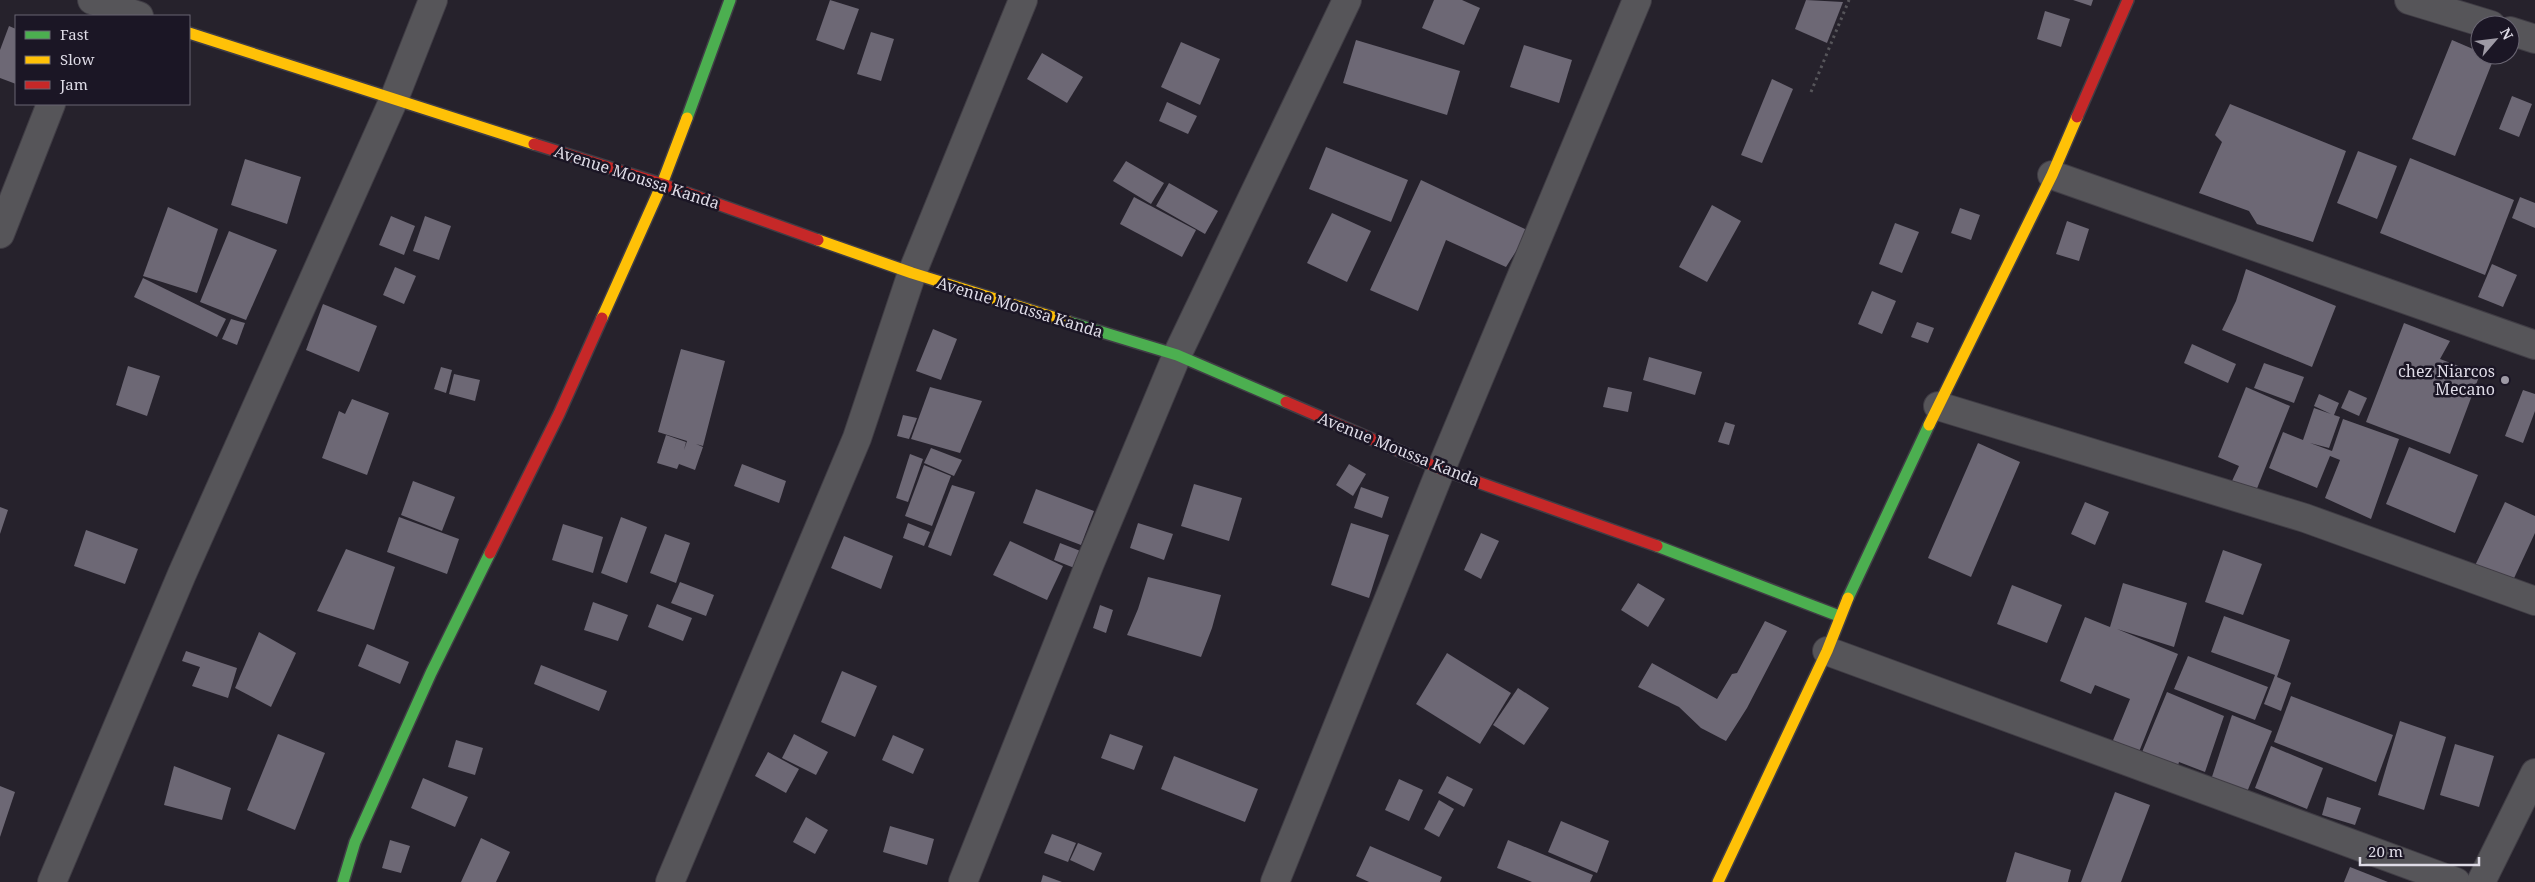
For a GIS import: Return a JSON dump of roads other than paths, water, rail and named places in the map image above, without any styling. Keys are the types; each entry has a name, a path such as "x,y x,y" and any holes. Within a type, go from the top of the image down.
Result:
{"street":[{"path":"86,15 92,0 136,15"},
{"path":"52,882 182,574 394,99 433,0"},
{"path":"343,882 355,842 432,673 559,414 662,184 730,0"},
{"path":"670,882 857,438 912,273 1023,0"},
{"path":"962,882 1086,572 1177,355 1347,0"},
{"path":"1275,882 1441,469 1637,0"},
{"path":"1718,882 1827,651 1839,616 1938,406 2052,175 2128,0"},
{"path":"2409,0 2470,19"},
{"name":"Avenue Moussa Kanda","path":"190,33 662,184 912,273 1177,355 1441,469 1656,545 1839,616"},
{"path":"2520,34 2535,39"},
{"path":"0,234 52,105"},
{"path":"2052,175 2535,345"},
{"path":"1938,406 2305,518 2535,602"},
{"path":"1827,651 2456,882"},
{"path":"2481,882 2535,773"}],"place":[{"name":"chez Niarcos Mecano","path":"2505,380"}]}
